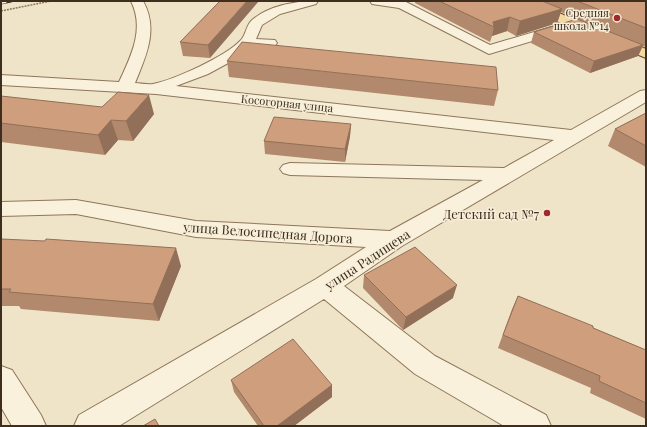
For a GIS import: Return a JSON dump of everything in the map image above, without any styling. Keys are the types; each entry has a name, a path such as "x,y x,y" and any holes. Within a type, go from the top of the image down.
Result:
{"main road":[{"path":"519,1 646,54"}],"street":[{"path":"156,89 203,71 225,59 247,43 256,23 276,11 312,1"},
{"path":"376,1 402,5 489,50 573,24"},
{"path":"125,87 144,40 144,14 141,2"},
{"path":"247,43 270,43"},
{"name":"Косогорная улица","path":"1,80 156,89 572,136"},
{"name":"улица Радищева","path":"90,426 324,286 394,240 646,94"},
{"path":"290,169 507,174"},
{"name":"улица Велосипедная Дорога","path":"1,209 76,207 196,229 394,240"},
{"path":"324,286 425,365 535,426"},
{"path":"1,380 30,426"}],"path":[{"path":"1,11 51,1"}],"building":[{"path":"220,1 247,1 208,45 180,42"},
{"path":"439,1 542,1 562,9 520,21 510,17 493,22 494,27"},
{"path":"577,1 646,1 646,28"},
{"path":"577,19 643,45 594,61 534,32"},
{"path":"242,42 496,67 498,90 227,61"},
{"path":"118,92 149,95 126,121 111,120 98,135 1,123 1,96 102,107"},
{"path":"646,113 646,146 615,129"},
{"path":"274,117 351,124 345,149 264,141"},
{"path":"1,239 45,241 46,239 176,248 153,304 9,292 11,289 1,289"},
{"path":"415,247 457,285 406,317 364,275"},
{"path":"518,296 593,326 593,328 646,350 646,403 599,381 600,376 503,335"},
{"path":"293,339 332,385 277,426 264,426 231,380"},
{"path":"155,419 159,426 143,426"}],"railway":[{"path":"1,3 11,1"}],"place":[{"name":"Средняя школа №14","path":"617,18"},
{"name":"Детский сад №7","path":"547,213"}]}
